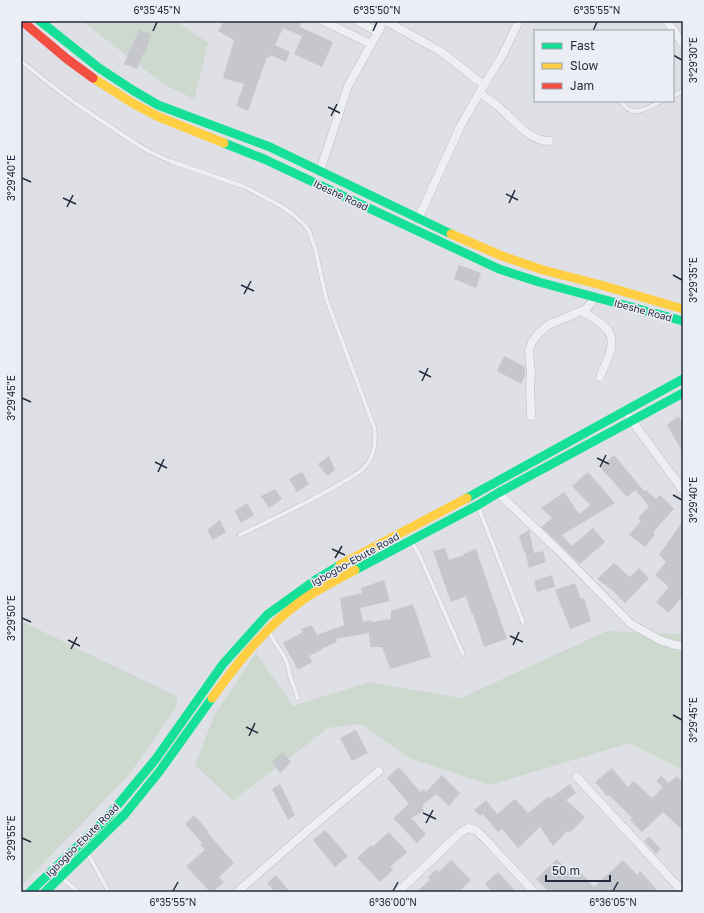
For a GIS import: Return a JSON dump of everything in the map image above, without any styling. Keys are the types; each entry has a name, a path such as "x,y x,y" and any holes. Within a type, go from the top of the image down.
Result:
{"main road":[{"name":"Ibeshe Road","path":"22,21 67,60 134,104 159,117 264,159 499,269 539,282 683,321"},
{"name":"Ibeshe Road","path":"40,21 99,68 158,105 270,147 418,219 502,256 529,266 683,308"},
{"name":"Igbogbo-Ebute Road","path":"30,892 106,819 155,760 223,664 267,615 317,579 342,564 495,483 683,379"},
{"name":"Igbogbo-Ebute Road","path":"45,892 125,814 159,772 227,677 258,640 304,599 327,585 478,505 683,393"}],"street":[{"path":"323,21 371,44"},
{"path":"357,21 378,32"},
{"path":"320,171 348,86 383,21"},
{"path":"386,21 440,51 484,85"},
{"path":"418,219 461,125 502,56 519,21"},
{"path":"666,21 673,30"},
{"path":"674,32 683,44"},
{"path":"480,92 499,106 526,132 536,139 549,141"},
{"path":"531,416 531,373 529,351 532,342 538,334 548,326 586,309 595,297"},
{"path":"582,311 603,325 609,332 612,339 610,354 600,377"},
{"path":"625,411 683,490"},
{"path":"498,493 557,549 630,624 660,640 683,646"},
{"path":"238,892 307,831 379,771"},
{"path":"577,777 683,892"},
{"path":"398,892 461,832 468,828 476,830 534,892"}],"lane":[{"path":"21,61 75,103 138,145 170,161 254,191 291,213 303,223 309,231 315,248 326,298 374,427 376,437 373,454 368,464 357,474 326,493 240,535"},
{"path":"674,96 683,91"},
{"path":"622,102 628,108 640,112 660,102"},
{"path":"478,505 523,622"},
{"path":"411,540 419,554 463,654"},
{"path":"267,631 285,658 298,698"},
{"path":"87,852 109,892"},
{"path":"61,877 78,892"}],"shaded area":[{"path":"82,21 176,21 208,43 194,99 165,85"},
{"path":"21,621 178,697 175,709 129,775 21,886"},
{"path":"607,631 683,634 683,770 629,743 490,785 409,758 361,724 328,728 233,801 195,765 215,714 256,653 293,706 369,682 461,698"}],"building":[{"path":"224,21 302,21 300,27 333,42 322,67 294,54 302,36 283,28 275,45 290,52 286,62 270,55 269,58 267,57 248,111 236,106 244,84 223,78 234,40 218,31"},
{"path":"139,30 151,34 145,54 143,54 137,69 124,64"},
{"path":"459,265 481,273 476,288 454,279"},
{"path":"504,356 525,367 525,376 521,384 497,371"},
{"path":"678,416 683,422 683,453 667,425"},
{"path":"614,455 644,491 646,490 656,499 660,495 674,509 653,532 655,535 645,547 629,535 641,521 638,518 649,506 635,490 627,497 600,467"},
{"path":"329,456 335,470 327,476 318,464"},
{"path":"302,472 309,484 297,492 289,479"},
{"path":"588,472 615,503 562,535 572,546 593,528 605,542 580,564 541,527 552,518 541,508 564,492 579,514 590,505 572,486"},
{"path":"275,489 282,499 269,508 261,496"},
{"path":"247,503 254,515 241,523 235,511"},
{"path":"220,520 226,532 213,540 207,530"},
{"path":"683,521 683,596 668,613 656,602 669,587 655,575 666,562 659,555"},
{"path":"529,530 534,553 543,551 546,562 529,568 525,551 524,552 519,536"},
{"path":"445,548 449,560 476,549 507,639 484,647 466,596 451,602 433,551"},
{"path":"614,563 630,577 639,568 649,578 625,603 611,589 597,579"},
{"path":"552,575 555,587 537,592 534,581"},
{"path":"384,580 390,601 360,608 363,622 391,619 391,611 413,604 431,657 390,669 382,647 370,647 369,633 336,639 337,642 309,656 312,662 298,670 283,643 303,632 301,629 312,625 317,635 344,625 340,598 362,593 361,588"},
{"path":"575,583 581,599 584,598 591,621 570,629 555,590"},
{"path":"356,730 368,753 352,761 340,738"},
{"path":"283,752 291,762 280,773 272,762"},
{"path":"399,767 420,792 424,789 426,792 442,775 460,793 449,806 436,794 422,806 424,811 411,818 426,834 417,843 393,818 409,804 387,778"},
{"path":"612,768 628,787 634,781 652,798 663,787 656,781 661,776 669,783 677,776 683,783 683,831 663,812 642,832 630,820 632,818 609,795 607,796 595,782"},
{"path":"280,784 295,815 288,820 272,789"},
{"path":"570,784 576,793 566,800 585,817 570,833 567,831 553,846 540,827 518,848 502,829 498,832 483,814 480,816 474,810 486,800 497,814 515,799 528,813 549,796 550,798"},
{"path":"194,815 234,863 219,877 224,882 213,892 210,892 186,866 205,850 200,845 202,843 185,824"},
{"path":"325,830 348,856 335,867 313,840"},
{"path":"389,832 407,852 390,867 393,870 380,882 357,858 371,845 372,847"},
{"path":"649,836 661,849 656,854 644,841"},
{"path":"557,859 572,875 578,870 594,887 623,860 637,875 640,871 659,892 549,892 536,879"},
{"path":"451,860 471,880 459,892 416,892 430,880 428,877 437,869 439,872"},
{"path":"498,872 516,892 492,892 485,884"},
{"path":"276,875 290,892 275,892 267,883"}],"traffic: fast":[{"path":"40,21 99,68 158,105 270,147 451,234"},
{"path":"224,143 264,159 499,269 539,282 683,321"},
{"path":"467,498 683,379"},
{"path":"355,570 478,505 683,393"},
{"path":"30,892 106,819 155,760 223,664 267,615 317,579 340,565"},
{"path":"45,892 125,814 159,772 212,698"}],"traffic: slow":[{"path":"93,78 134,104 159,117 224,143"},
{"path":"451,234 502,256 543,270 683,309"},
{"path":"340,565 467,498"},
{"path":"212,698 232,671 265,632 290,609 310,595 355,570"}],"traffic: jam":[{"path":"22,21 67,59 93,78"}]}
